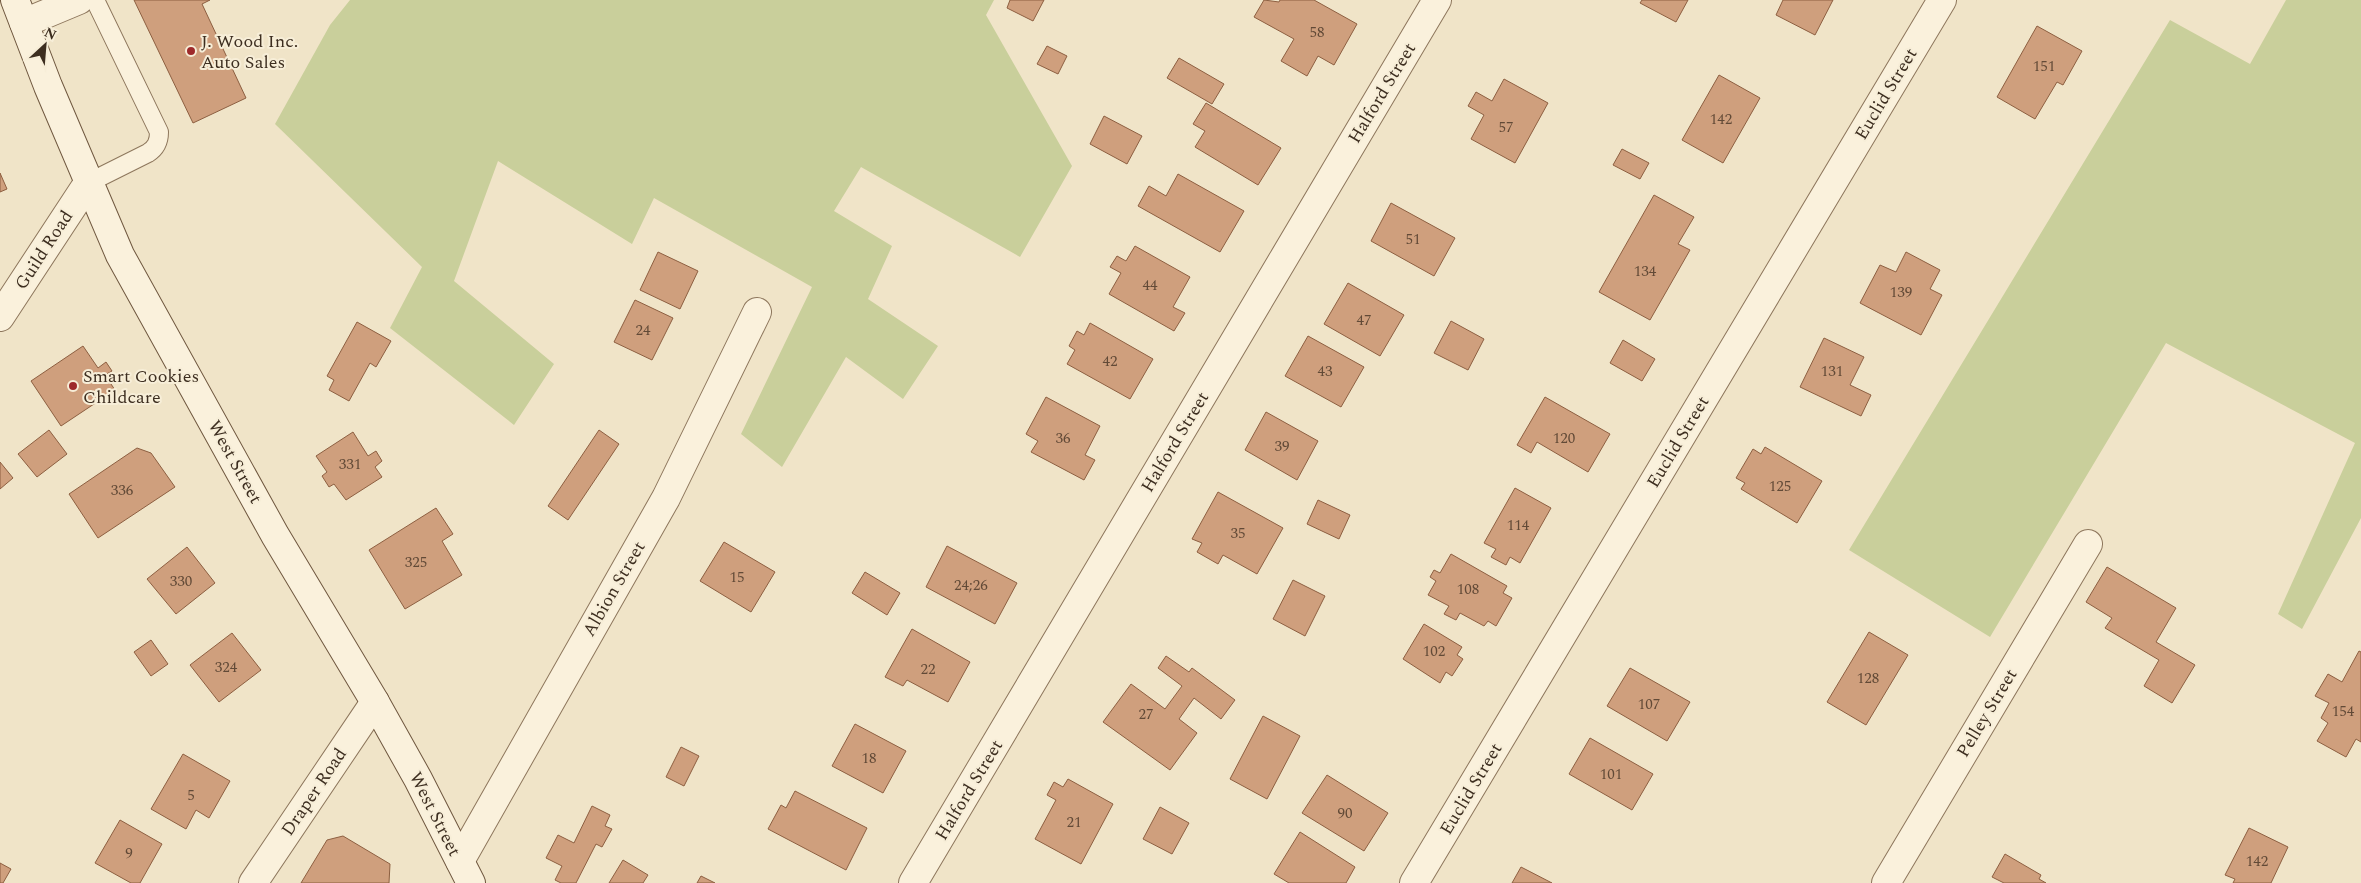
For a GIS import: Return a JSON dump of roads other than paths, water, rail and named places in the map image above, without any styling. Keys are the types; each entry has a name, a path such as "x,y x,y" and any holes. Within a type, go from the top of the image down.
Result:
{"street":[{"path":"19,12 78,0"},
{"name":"Halford Street","path":"913,883 1437,0"},
{"name":"Euclid Street","path":"1414,883 1942,0"},
{"name":"West Street","path":"19,12 88,183 124,264 275,534 418,778 465,872"},
{"name":"Guild Road","path":"0,317 88,183"},
{"name":"Albion Street","path":"465,872 666,498 757,312"},
{"name":"Pelley Street","path":"1886,883 2088,544"},
{"name":"Draper Road","path":"253,883 375,702"}],"lane":[{"path":"88,183 148,153 158,144 159,138 159,132 95,0"}],"place":[{"name":"J. Wood Inc. Auto Sales","path":"191,51"},
{"name":"Smart Cookies Childcare","path":"73,386"}]}
